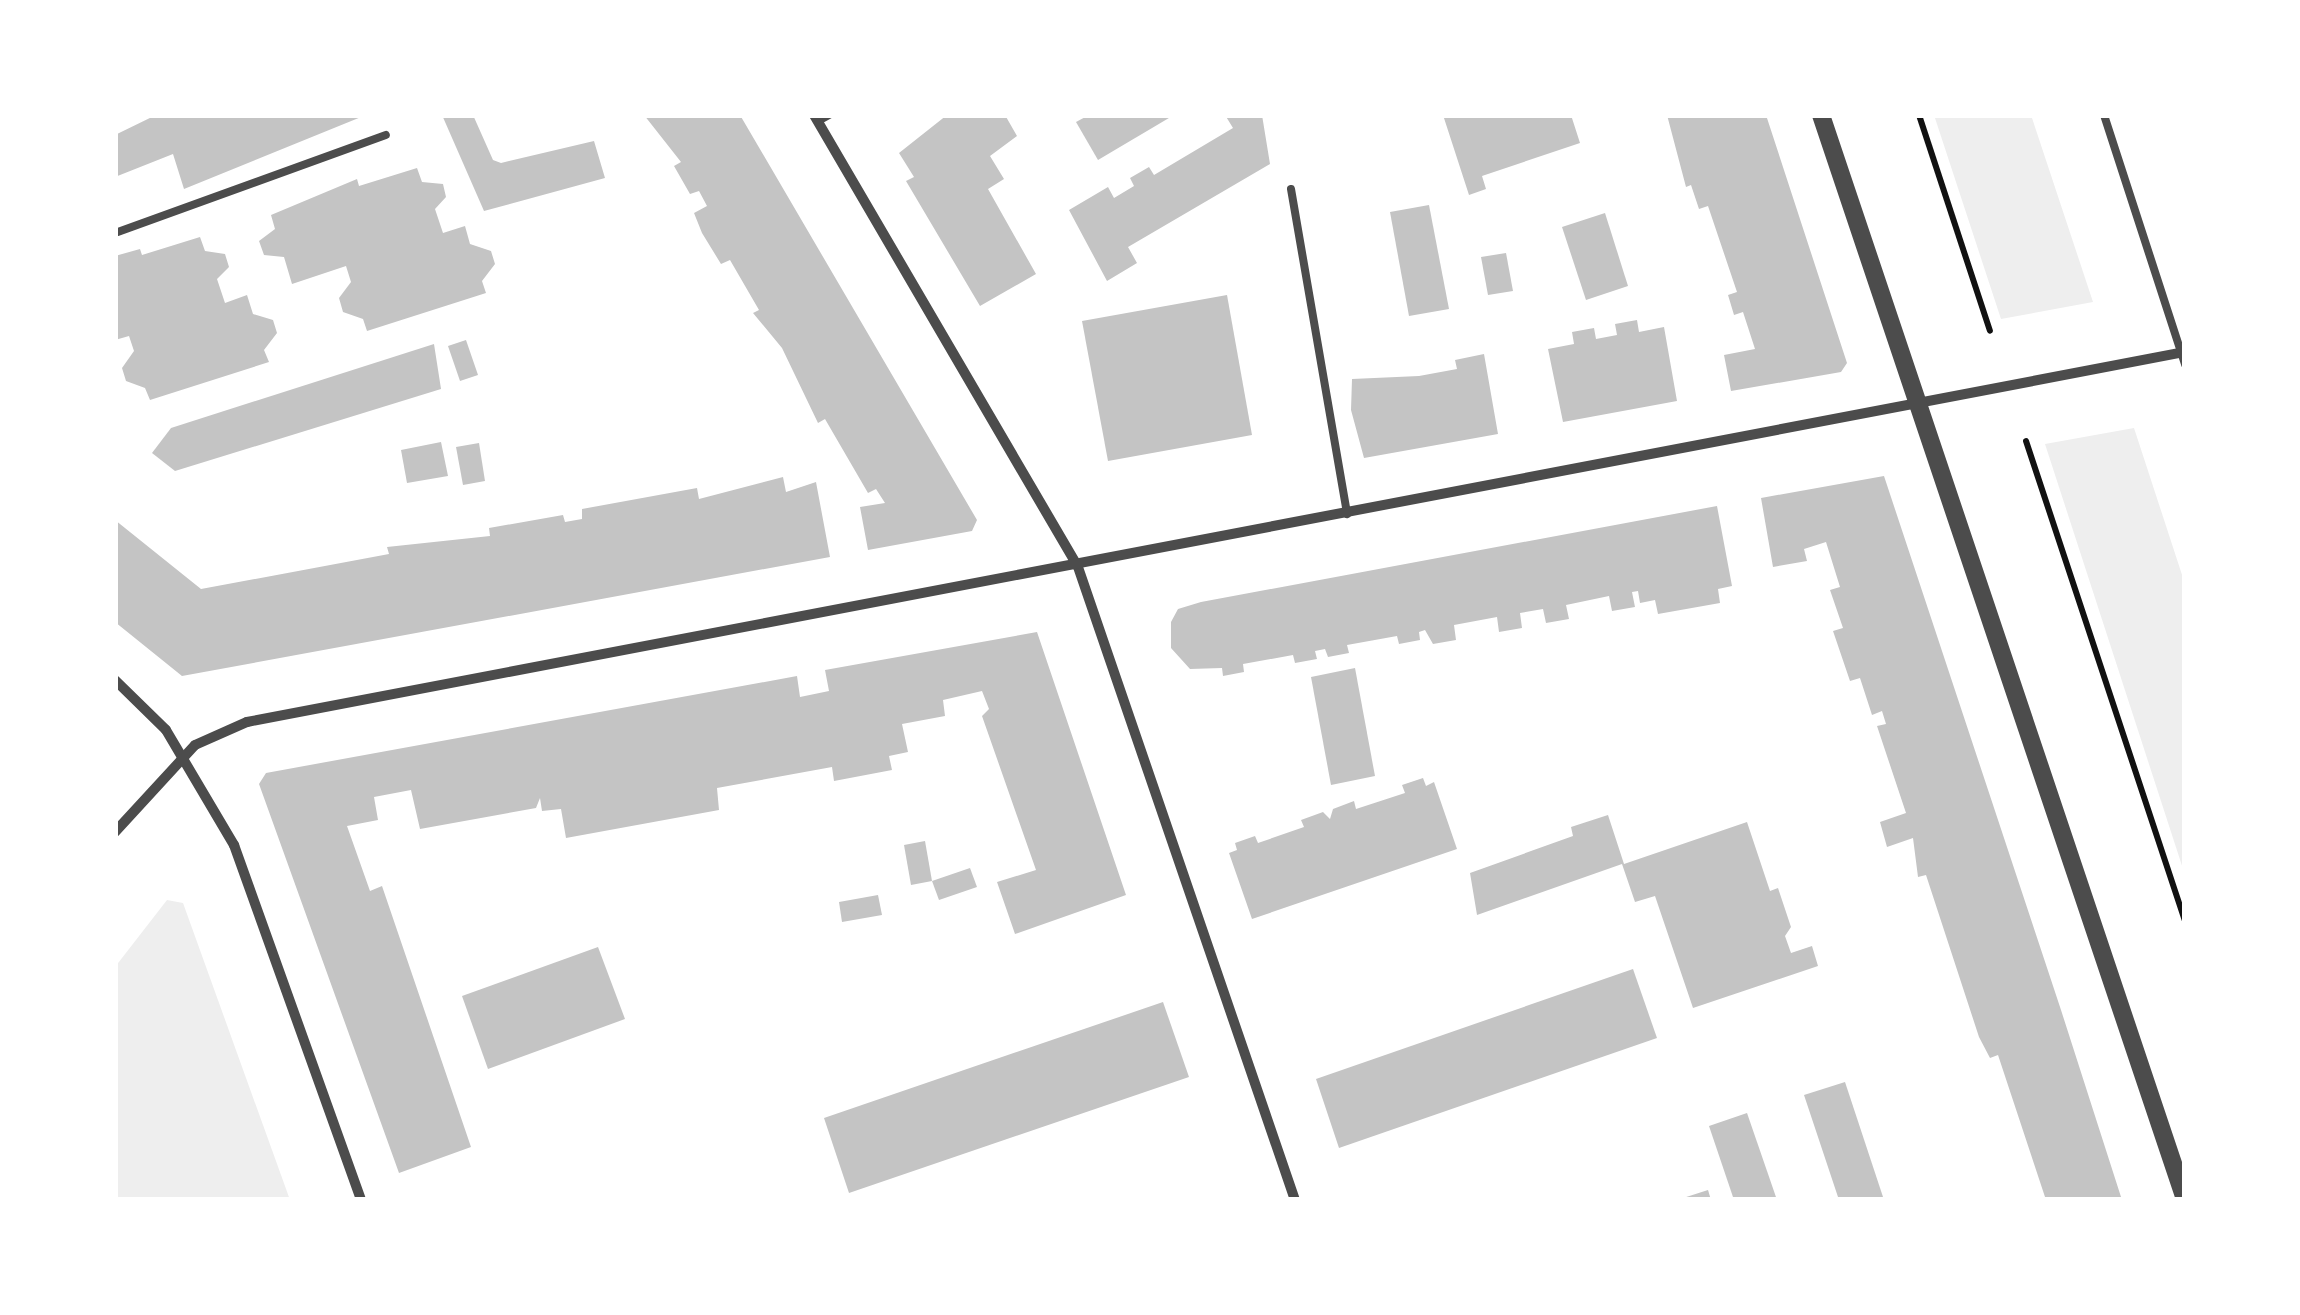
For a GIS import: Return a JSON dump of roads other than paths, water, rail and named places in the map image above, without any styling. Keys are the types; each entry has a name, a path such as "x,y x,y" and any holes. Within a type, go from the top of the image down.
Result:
{"street":[{"path":"1821,115 1912,400 2185,1198"},
{"path":"820,117 1078,567 1295,1200"},
{"path":"115,832 184,756 208,736 247,722 1078,567 1912,400 2183,352"},
{"path":"115,680 145,704 184,756 234,845 361,1200"}],"lane":[{"path":"2104,115 2185,366"},
{"path":"115,234 386,134"},
{"path":"1291,190 1347,514"}]}
